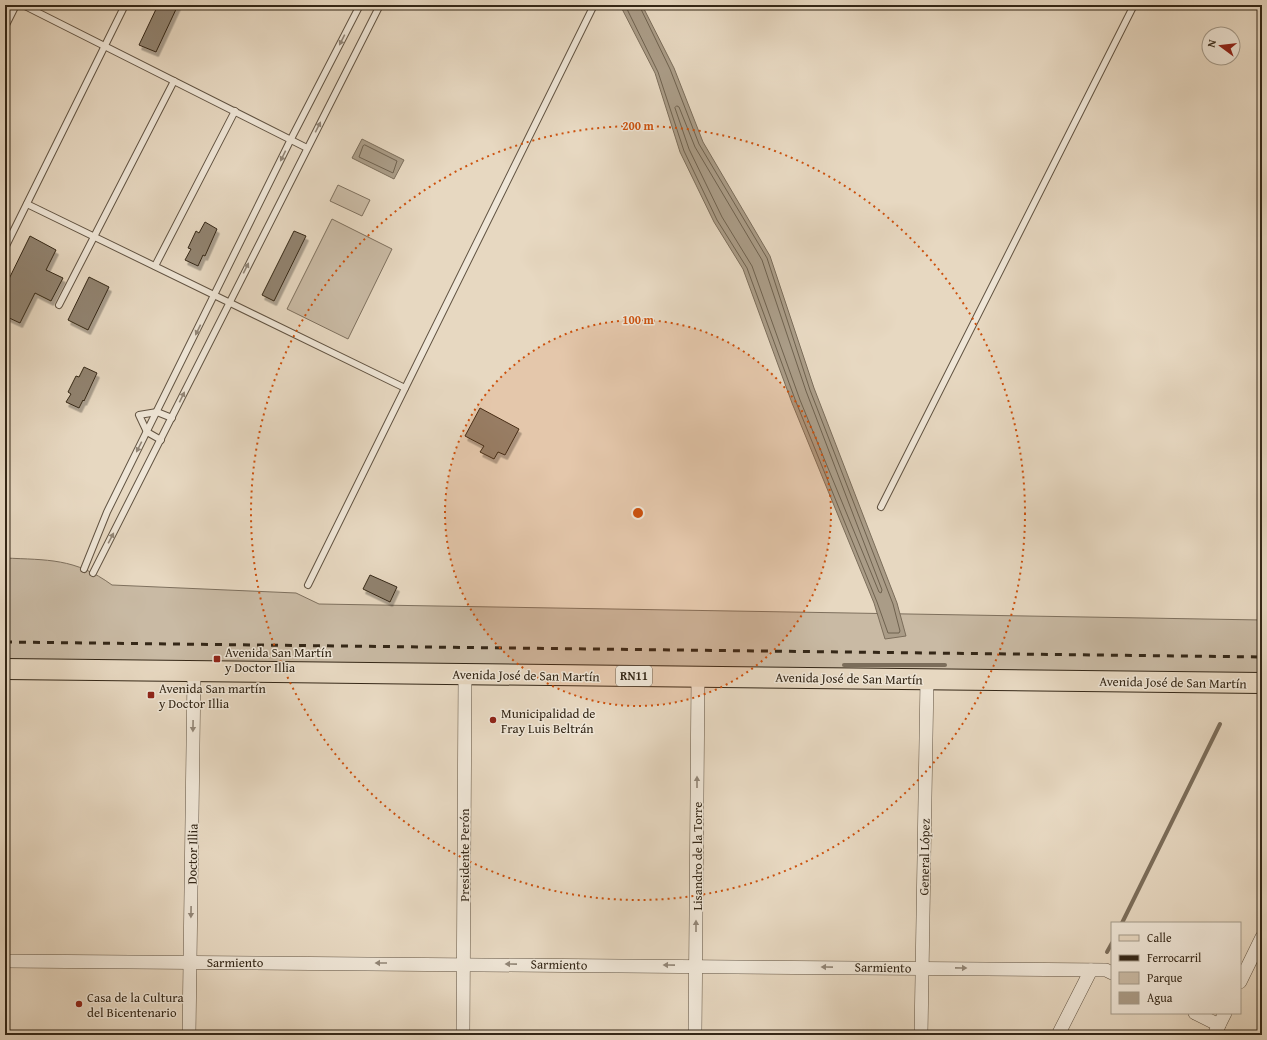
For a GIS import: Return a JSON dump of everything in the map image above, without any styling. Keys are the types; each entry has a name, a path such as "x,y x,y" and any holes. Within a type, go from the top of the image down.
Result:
{"main road":[{"name":"Avenida José de San Martín","path":"5,670 1262,683"}],"street":[{"name":"Doctor Illia","path":"189,1035 194,673"},
{"name":"Presidente Perón","path":"463,1035 465,674"},
{"name":"Lisandro de la Torre","path":"695,1035 698,676"},
{"name":"General López","path":"921,1035 927,679"},
{"path":"1241,981 1257,961 1262,937"},
{"name":"Sarmiento","path":"5,961 464,963 1106,970 1111,972"},
{"path":"1058,1035 1091,970"},
{"path":"1197,1014 1219,1024"}],"lane":[{"path":"5,27 16,5"},
{"path":"23,5 307,148"},
{"path":"5,248 125,5"},
{"path":"84,569 107,512 215,296 291,139 360,5"},
{"path":"93,573 380,5"},
{"path":"308,585 594,5"},
{"path":"881,507 1134,5"},
{"path":"59,305 174,81"},
{"path":"155,266 235,111"},
{"path":"27,204 405,388"},
{"path":"161,440 147,432 139,415 157,412 172,418"}],"green space":[{"path":"338,185 370,200 362,216 330,201"},
{"path":"332,219 392,249 348,339 287,309"},
{"path":"5,558 48,560 73,565 99,576 112,585 296,593 319,604 1262,620 1262,683 5,669"}],"water":[{"path":"620,5 642,5 674,68 703,142 770,256 814,388 897,603 906,636 885,639 874,603 792,403 743,269 714,222 680,152 655,73"},
{"path":"362,139 404,160 394,179 352,158"}],"building":[{"path":"158,5 178,5 156,52 139,45"},
{"path":"205,222 217,229 205,256 203,255 198,266 185,260 191,249 188,248 196,231 199,233"},
{"path":"294,231 306,236 274,301 262,295"},
{"path":"30,236 56,250 46,270 63,278 51,301 35,293 20,323 5,316 5,287"},
{"path":"89,277 109,287 88,330 68,320"},
{"path":"84,367 97,373 84,401 83,400 79,408 66,402 71,394 68,392 76,376 79,377"},
{"path":"480,408 519,429 505,455 498,452 494,459 480,452 484,446 465,436"},
{"path":"370,575 397,587 390,602 363,589"}],"waterway":[{"path":"844,665 945,665"},
{"path":"1122,922 1220,724"},
{"path":"1107,952 1111,945"}],"railway":[{"path":"5,642 1262,657"}],"place":[{"name":"Avenida San Martín y Doctor Illia","path":"217,659"},
{"name":"Avenida San martín y Doctor Illia","path":"151,695"},
{"name":"Municipalidad de Fray Luis Beltrán","path":"493,720"},
{"name":"Casa de la Cultura del Bicentenario","path":"79,1004"}]}
